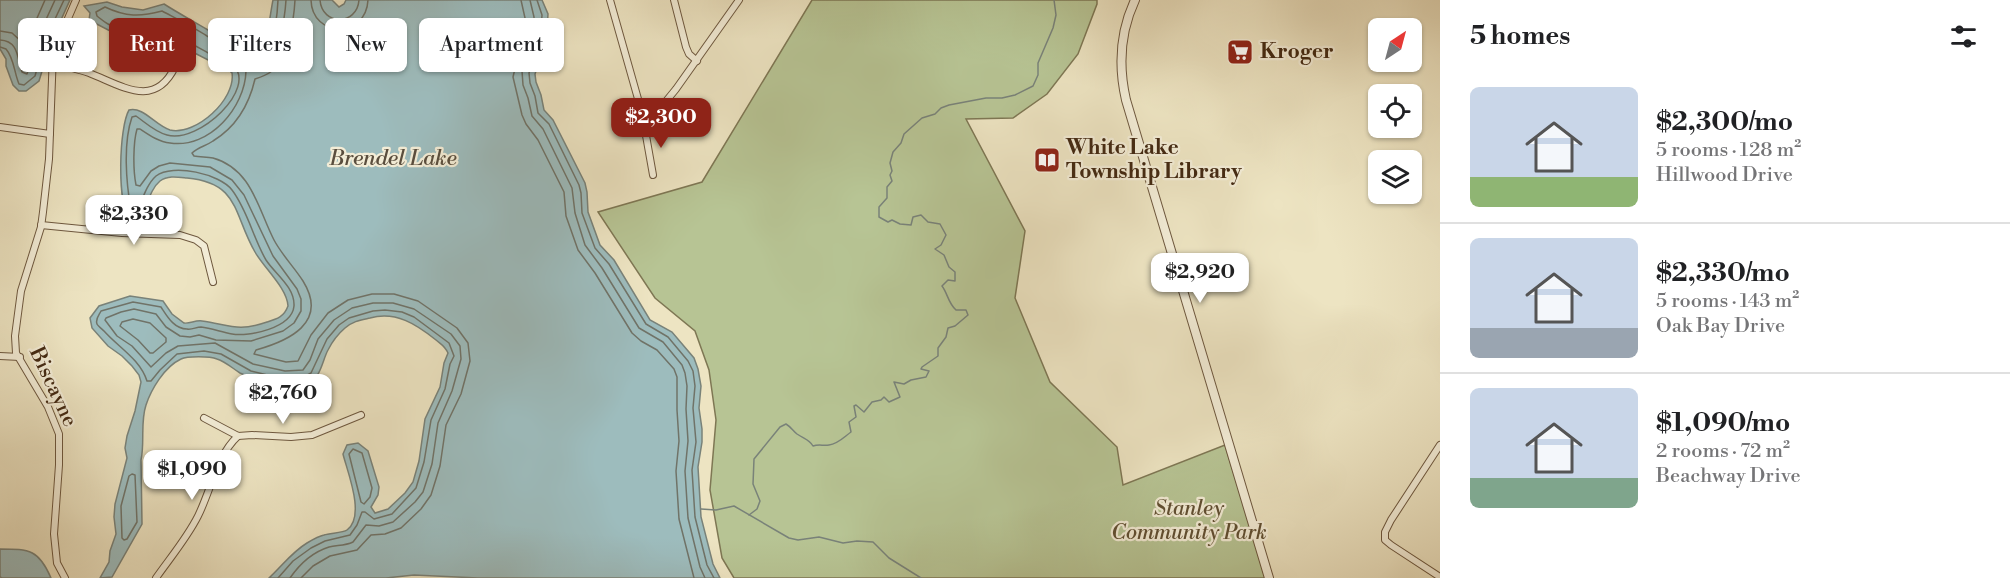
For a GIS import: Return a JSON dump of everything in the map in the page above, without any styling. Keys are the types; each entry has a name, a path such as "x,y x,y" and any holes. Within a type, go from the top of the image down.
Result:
{"street":[{"name":"Biscayne","path":"67,18 76,0"},
{"path":"610,0 645,127 653,175"},
{"path":"674,0 686,48 696,61"},
{"path":"645,127 739,0"},
{"path":"1135,0 1126,24 1122,50 1126,100 1269,578"},
{"name":"Biscayne","path":"52,72 48,170 41,225 21,291 15,336 16,353 48,407 59,434 54,534 57,563 65,578"},
{"path":"85,72 124,88 141,92 154,90 165,82 172,72"},
{"path":"0,127 50,134"},
{"path":"41,225 122,233 188,236 204,246 213,282"},
{"path":"0,356 20,357"},
{"path":"204,418 238,436 291,437 312,435 361,415"},
{"path":"156,578 192,526 226,451 238,436"},
{"path":"1440,445 1385,532 1385,540 1440,578"}],"green space":[{"name":"Stanley Community Park","path":"812,0 1097,0 1078,54 1047,94 1013,118 966,119 1025,231 1015,298 1050,382 1117,447 1123,485 1225,445 1266,578 734,578 722,558 710,490 716,420 709,370 695,331 655,298 598,212 702,182"}],"water":[{"path":"0,0 70,0 62,18 18,18 18,72 42,72 39,81 26,91 19,91 13,85 6,66 6,59 0,49"},
{"name":"Brendel Lake","path":"273,0 332,0 339,7 346,0 542,0 548,18 419,18 419,72 536,72 536,82 544,110 553,120 585,183 588,212 600,245 614,260 650,320 672,332 694,358 701,386 699,408 702,442 698,467 701,517 713,564 720,578 478,578 414,575 386,578 269,578 307,543 322,536 345,531 352,523 355,515 354,493 343,454 347,445 358,443 368,451 379,487 378,495 371,507 375,513 388,509 413,482 419,461 425,419 440,387 448,353 443,346 421,329 405,320 379,316 360,320 345,328 330,347 318,374 307,383 282,384 255,379 240,373 220,360 209,357 184,358 169,367 155,386 144,412 141,460 142,524 112,577 100,578 109,562 116,534 115,504 127,458 125,448 127,436 141,382 132,366 108,346 92,328 90,318 99,306 130,296 163,301 172,314 184,323 202,321 234,327 249,327 274,320 282,315 288,306 284,292 255,252 233,203 217,186 187,178 166,178 153,189 139,221 129,218 125,209 121,181 121,147 126,119 129,110 139,111 165,128 180,130 202,121 221,104 232,83 231,72 313,72 313,18 270,18"},
{"name":"Brendel Lake","path":"107,2 143,10 164,4 188,18 109,18 109,30 97,24 97,18 89,18 90,13 84,6"},
{"name":"Brendel Lake","path":"196,23 208,30 208,60 196,54"},
{"path":"0,549 32,553 42,562 51,578 0,577"}],"waterway":[{"path":"749,515 757,509 760,501 753,484 754,459 780,427 786,424 813,446 838,442 851,432 849,422 856,417 854,406 856,405 864,412 872,402 884,397 889,402 900,397 894,382 904,384 926,377 929,371 921,369 938,356 938,348 946,337 948,328 955,326 968,315 966,310 956,310 953,307 942,286 948,280 955,281 955,272 949,267 944,255 935,249 941,245 946,235 940,224 928,222 921,215 913,217 911,225 900,224 892,220 888,222 879,217 879,207 887,198 887,187 892,181 890,163 893,152 901,143 904,134 922,118 935,114 941,108 986,98 1015,95 1033,86 1038,75 1038,63 1053,28 1056,15 1054,0"},
{"path":"701,509 716,510 734,506 789,538 798,540 819,537 843,543 873,542 889,558 921,578"}],"place":[{"name":"Kroger","path":"1240,52"},
{"name":"White Lake Township Library","path":"1047,160"}]}
